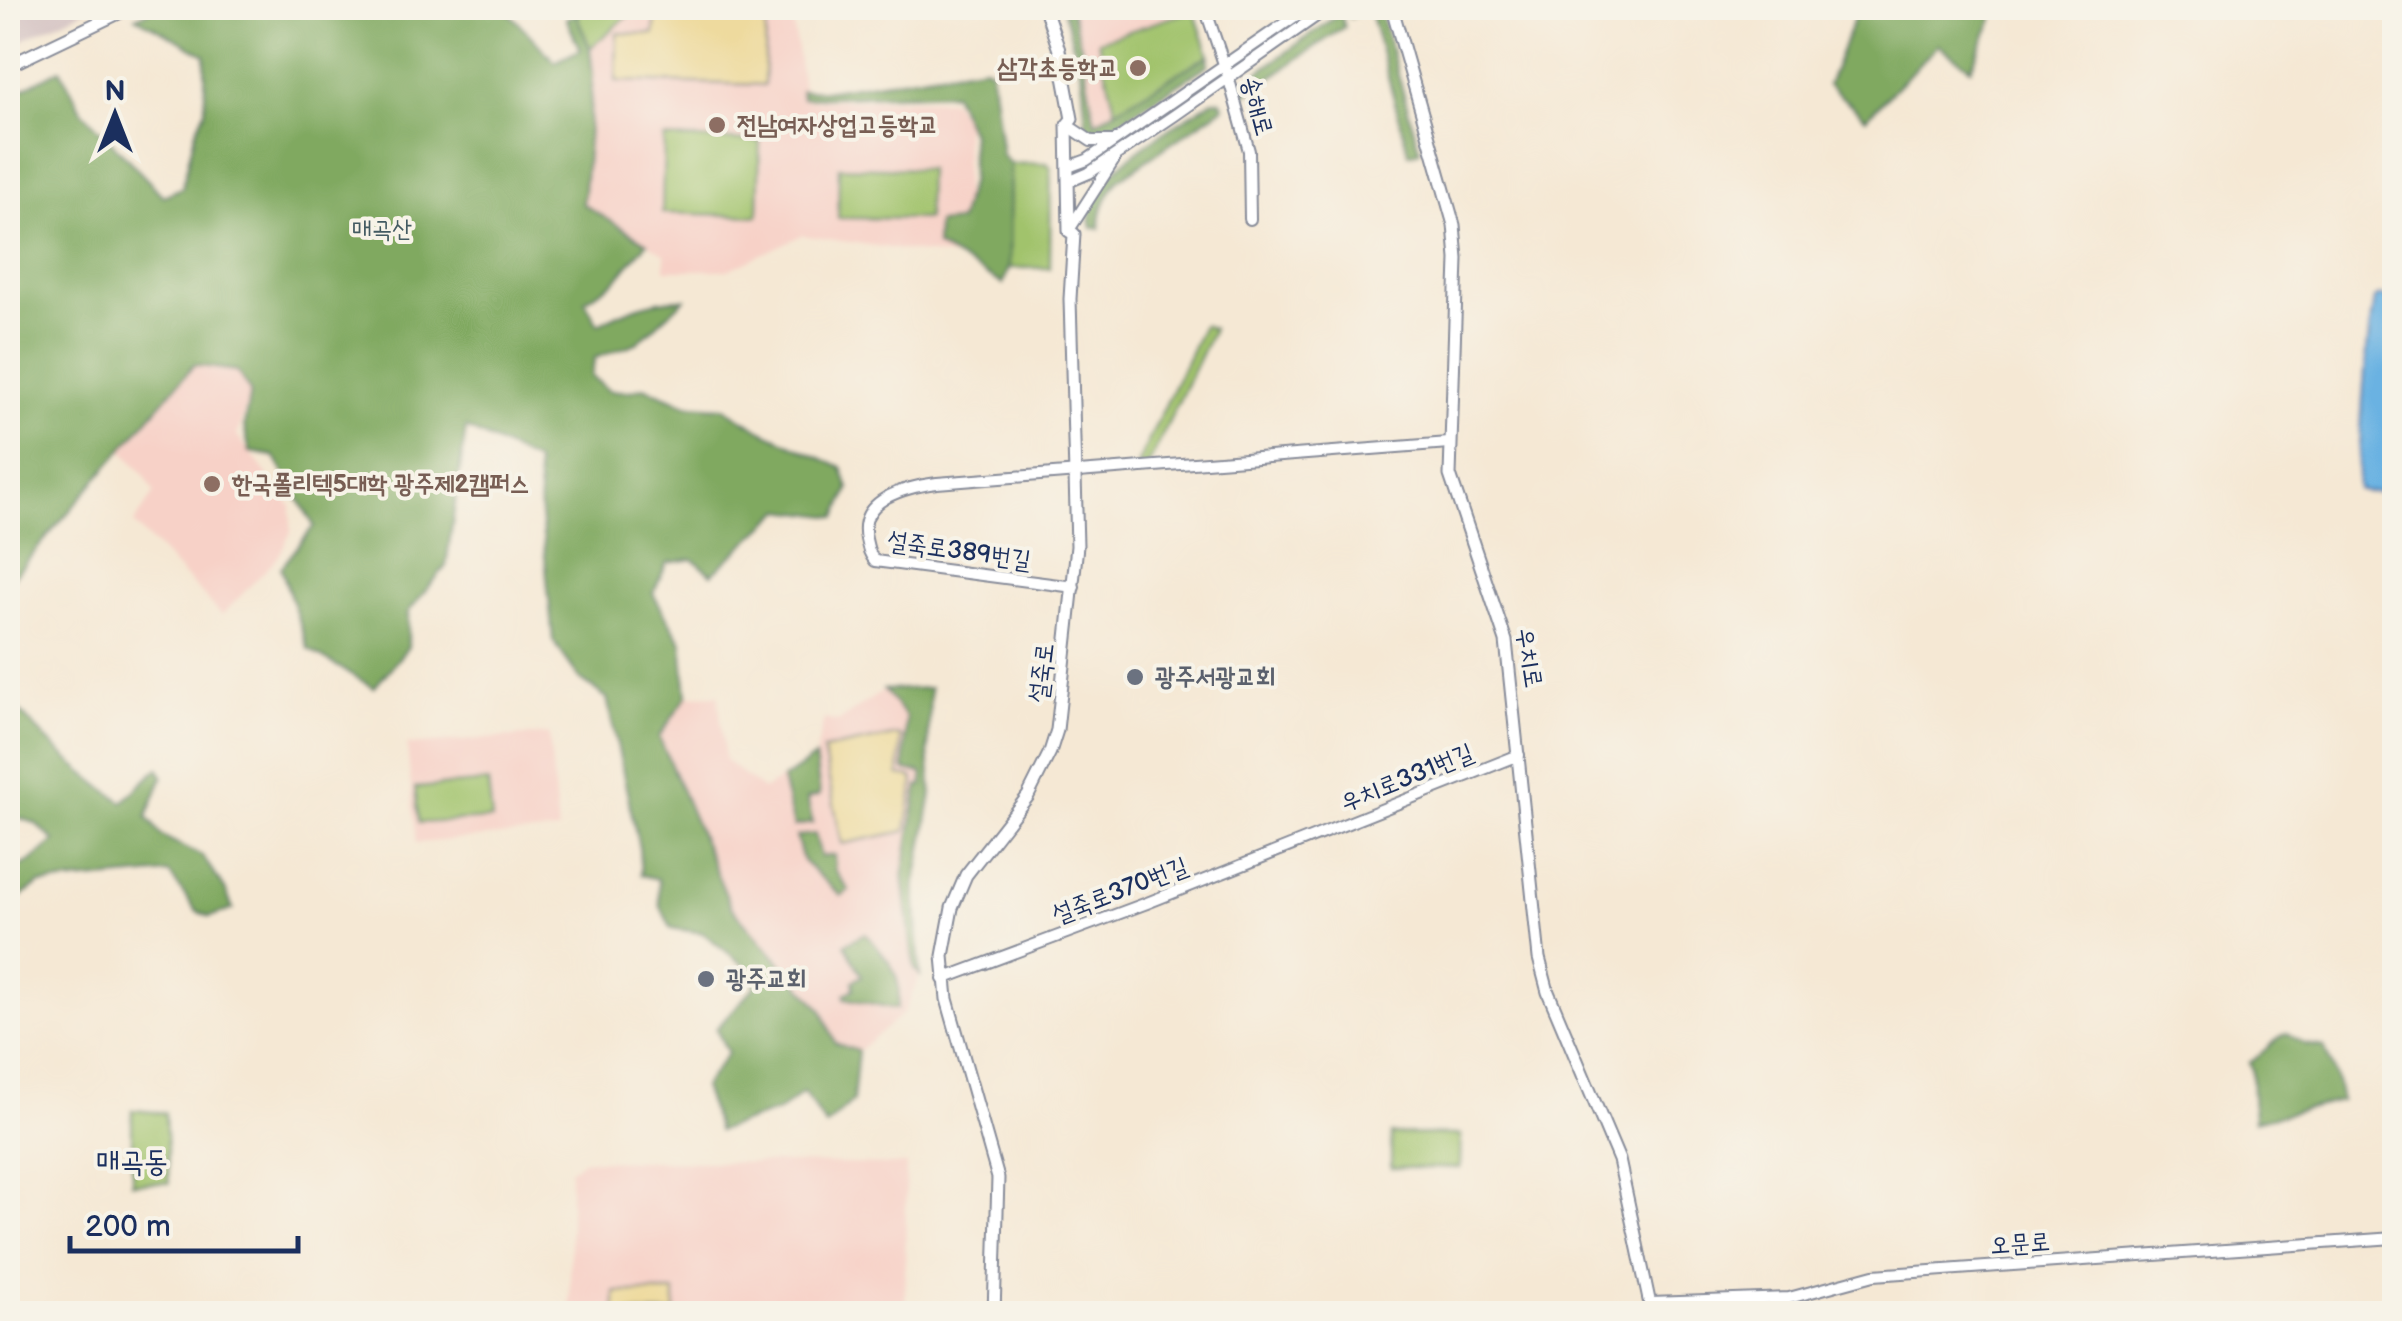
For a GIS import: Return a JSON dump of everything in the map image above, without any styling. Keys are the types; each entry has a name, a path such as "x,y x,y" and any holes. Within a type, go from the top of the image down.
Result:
{"main road":[{"path":"8,66 129,8"},
{"name":"설죽로","path":"994,1314 998,1178 943,979 946,936 957,893 973,865 1028,796 1054,740 1074,587 1077,546 1070,300 1074,234 1069,231 1067,126 1072,119 1060,50 1045,8"},
{"name":"우치로","path":"1392,8 1455,235 1449,443 1452,488 1504,629 1542,973 1619,1160 1651,1308"}],"street":[{"name":"송해로","path":"1205,8 1227,70 1248,151 1250,220"},
{"path":"1068,182 1122,150 1307,8"},
{"path":"1068,167 1087,160 1328,8"},
{"path":"1067,126 1091,141 1113,141"},
{"path":"1069,231 1122,150"},
{"path":"1075,473 1449,443"},
{"name":"설죽로389번길","path":"1074,587 875,561 870,556 864,527 868,514 881,501 920,486 1075,473"},
{"name":"우치로331번길","path":"1310,838 1519,755"},
{"name":"설죽로370번길","path":"943,979 1310,838"},
{"name":"오문로","path":"1651,1308 1789,1298 1874,1275 2394,1238"}],"shaded area":[{"path":"8,8 90,8 8,47"},
{"path":"637,8 791,8 805,100 952,100 965,120 964,259 802,235 728,270 665,270 665,254 583,204 593,75 590,48"},
{"name":"삼각초등학교","path":"1070,8 1193,8 1209,55 1095,123 1088,75"},
{"name":"한국폴리텍5대학 광주제2캠퍼스","path":"194,364 238,371 250,392 237,435 291,506 291,532 278,557 222,615 134,524 154,492 121,449"},
{"path":"930,688 928,754 932,794 915,887 920,975 904,1013 858,1051 835,1043 822,1010 731,907 659,736 687,696 718,695 725,760 763,790 815,757 824,719 838,722 884,690"},
{"path":"549,734 558,831 416,843 407,745"},
{"path":"583,1160 906,1165 905,1313 570,1313 570,1170"}],"green space":[{"name":"매곡산","path":"155,8 505,8 555,62 580,50 566,18 576,14 590,48 593,75 583,204 647,243 615,281 585,301 598,324 640,306 685,299 637,343 595,358 591,376 609,391 644,387 688,405 723,407 762,431 842,468 849,489 837,517 782,510 712,574 693,559 667,563 653,594 682,643 687,696 659,737 731,907 822,1010 835,1043 858,1051 853,1101 826,1126 804,1092 779,1111 718,1131 703,1087 728,1053 716,1029 756,985 749,969 703,933 671,928 660,905 658,879 641,875 639,848 607,698 581,680 553,641 536,462 466,428 446,566 408,612 408,647 374,688 308,649 281,568 314,526 274,456 250,452 244,426 250,392 237,371 194,365 8,583 8,97 60,69 83,112 163,196 182,188 195,133 205,111 205,55 136,17"},
{"path":"591,8 637,8 590,48 576,14"},
{"path":"1063,8 1070,8 1081,46 1095,122 1209,55 1208,65 1096,137 1087,135 1082,77"},
{"path":"1346,8 1369,8 1350,18"},
{"path":"1369,8 1379,8 1420,151 1409,154"},
{"path":"1858,8 1994,8 1971,68 1938,45 1866,118 1828,85"},
{"name":"삼각초등학교","path":"1194,10 1209,55 1116,112 1098,41"},
{"path":"1341,13 1344,27 1244,96 1242,84"},
{"path":"985,66 991,70 1002,155 1010,164 1009,268 1003,284 936,246 937,223 959,221 971,179 971,133 953,93 802,98 801,90 824,91"},
{"path":"1213,100 1220,100 1224,107 1118,180 1105,202 1100,228 1092,228 1091,209 1099,190 1114,172 1155,138"},
{"path":"664,138 760,141 758,216 662,213"},
{"path":"1047,163 1051,168 1050,268 1009,268 1010,164"},
{"path":"839,167 928,169 927,219 838,218"},
{"path":"1203,325 1213,329 1146,470 1137,465"},
{"path":"930,688 928,754 932,794 915,887 920,975 912,953 903,876 918,786 923,785 922,773 904,770 906,717 884,690"},
{"path":"8,698 62,754 123,802 158,768 163,776 147,817 162,836 202,856 225,889 233,909 210,917 196,911 169,873 39,884 8,906 8,873 55,841 35,823 8,814"},
{"path":"815,757 820,795 807,799 813,823 794,826 782,780"},
{"path":"488,782 492,819 419,823 415,788"},
{"path":"815,834 821,857 834,855 835,871 849,890 841,896 803,861 796,836"},
{"path":"865,933 896,976 897,1009 845,998 854,989 853,981 862,976 845,944"},
{"path":"2287,1033 2304,1044 2324,1047 2341,1101 2254,1121 2249,1062"},
{"path":"132,1110 165,1113 169,1183 132,1183"},
{"path":"1391,1134 1461,1135 1460,1168 1391,1168"}],"sand":[{"path":"656,8 767,8 764,85 616,81 617,33 654,34"},
{"path":"898,735 899,775 914,781 906,831 842,844 823,750"},
{"path":"615,1292 675,1292 675,1313 615,1313"}],"water":[{"path":"2374,299 2394,299 2394,492 2357,489 2367,346"}],"place":[{"name":"삼각초등학교","path":"1138,68"},
{"name":"전남여자상업고등학교","path":"717,125"},
{"name":"한국폴리텍5대학 광주제2캠퍼스","path":"212,484"},
{"name":"광주서광교회","path":"1135,677"},
{"name":"광주교회","path":"706,979"}],"district":[{"name":"매곡동","path":"132,1162"}]}
